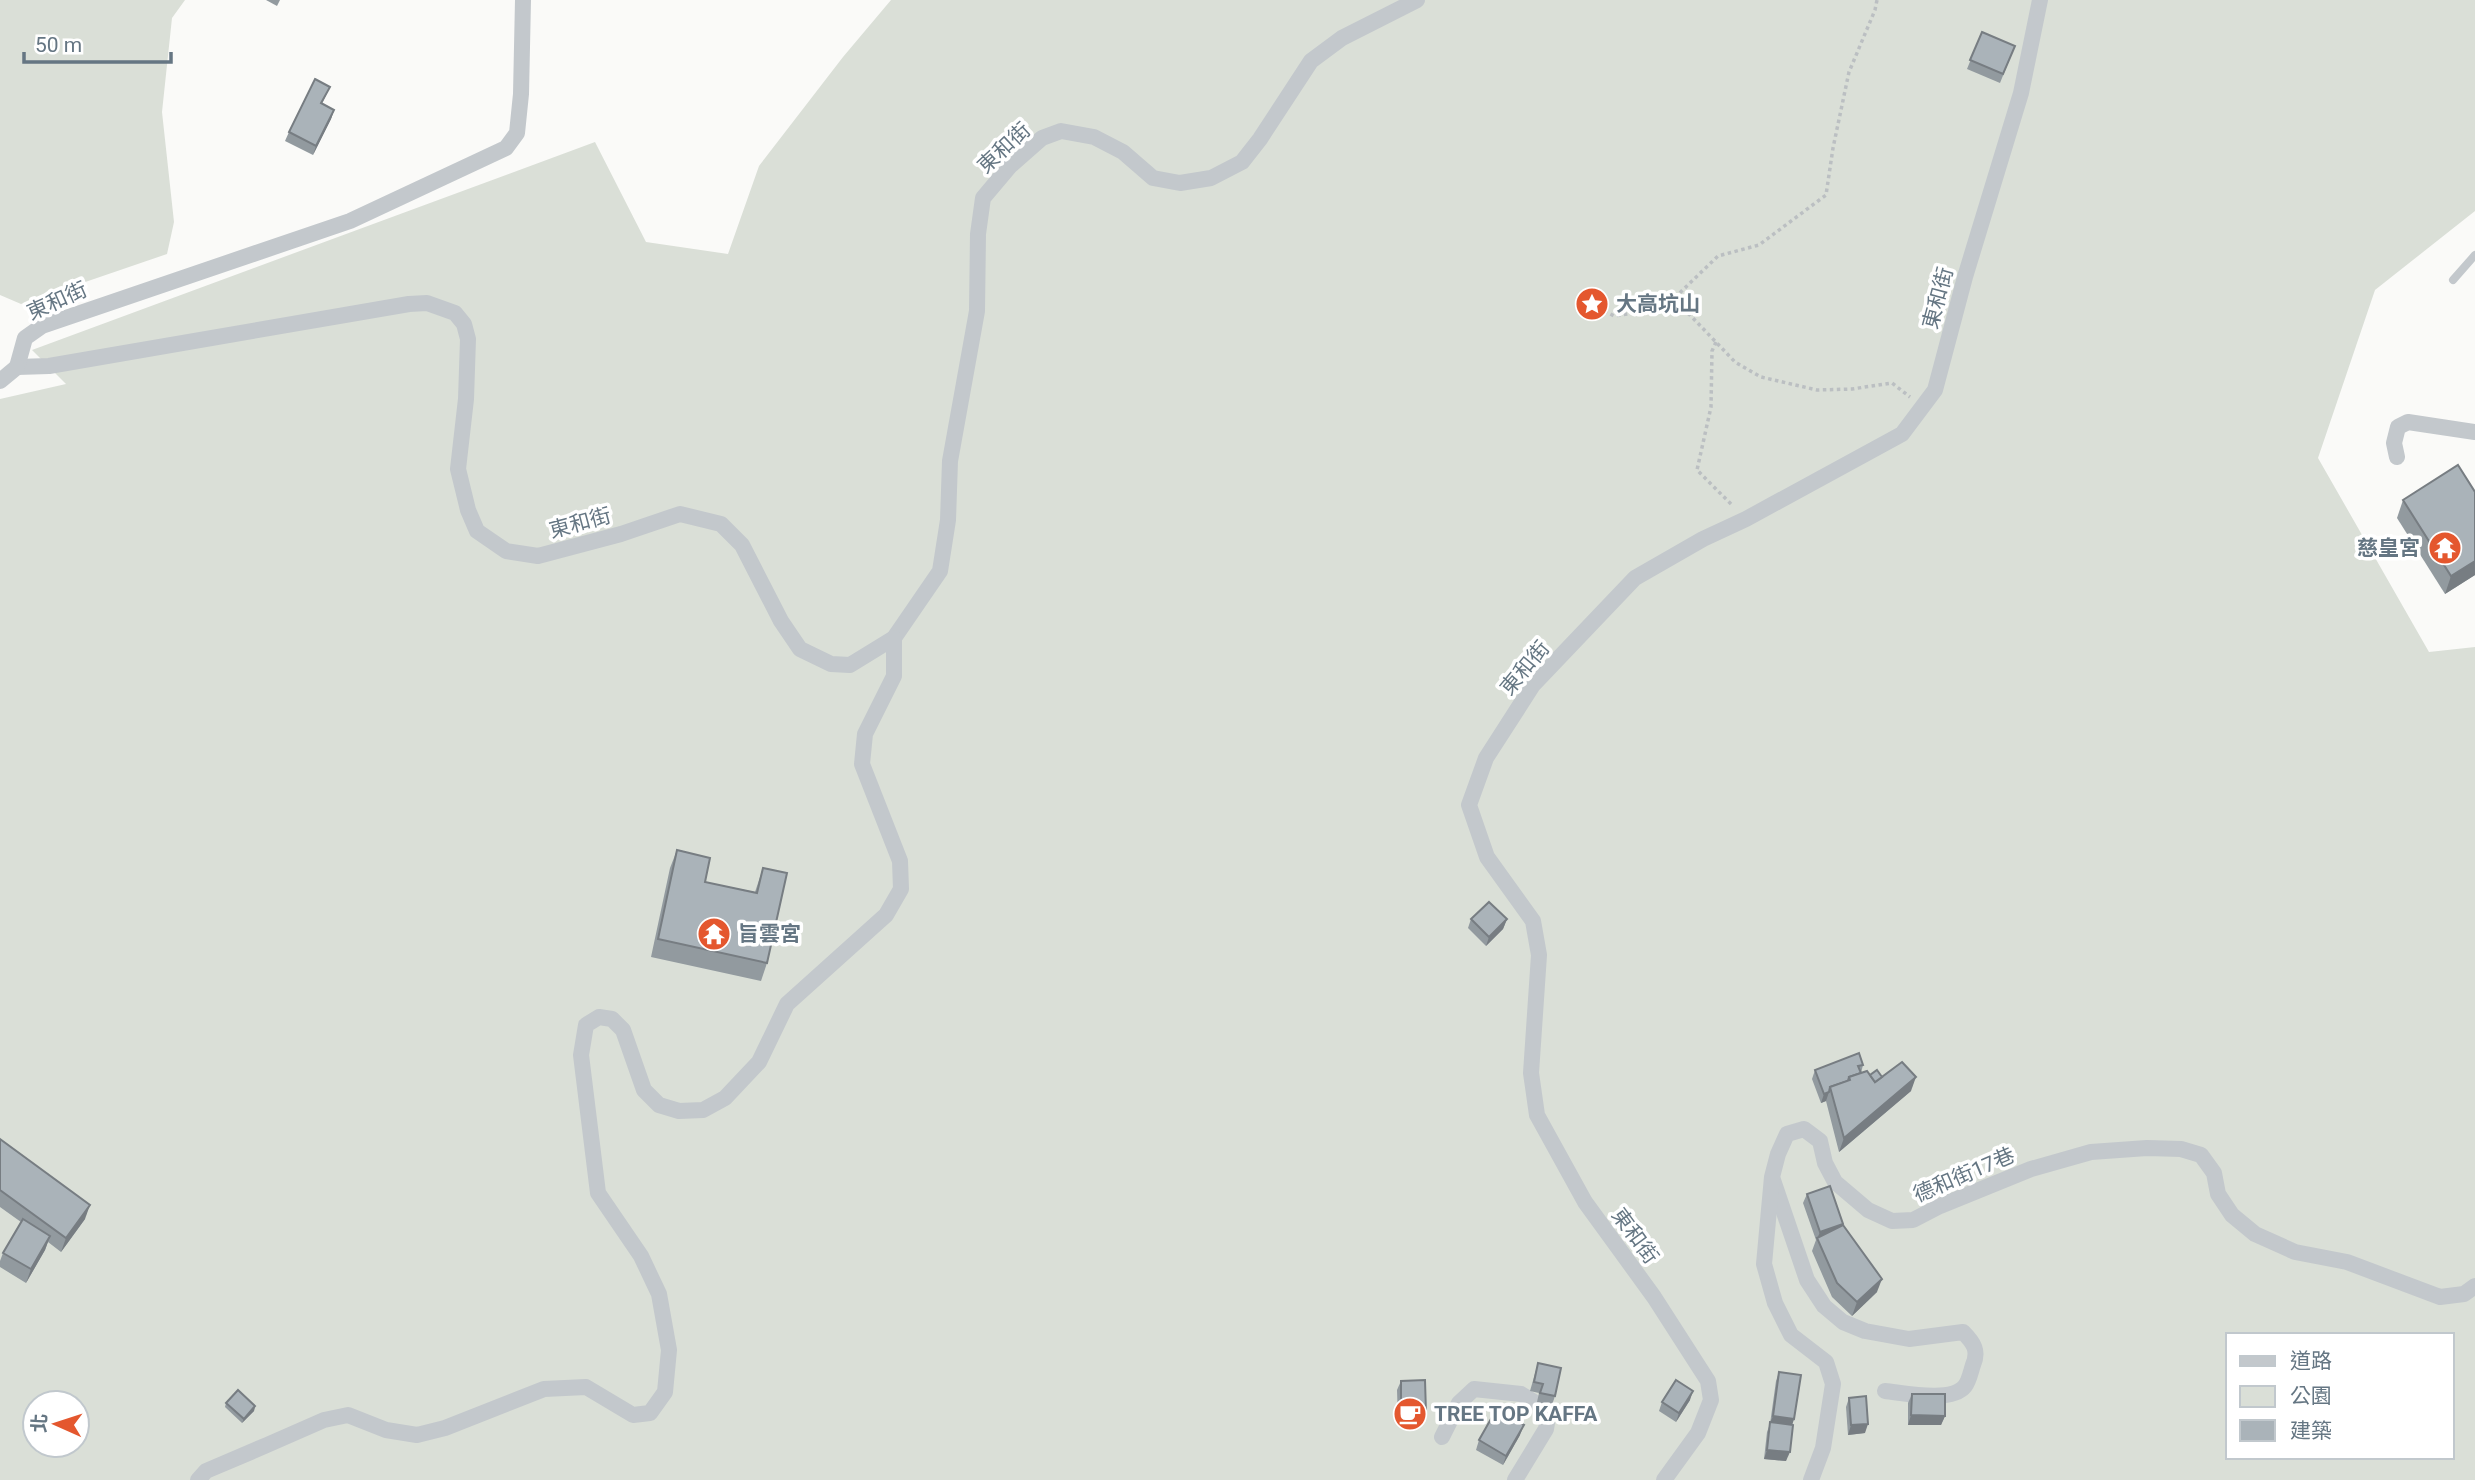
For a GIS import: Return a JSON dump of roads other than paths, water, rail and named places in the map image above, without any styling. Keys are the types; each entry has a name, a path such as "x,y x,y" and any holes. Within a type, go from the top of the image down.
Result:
{"street":[{"name":"東和街","path":"523,0 521,93 517,133 506,148 350,221 97,305 43,326 26,338 17,367 48,366 409,304 428,303 455,313 464,324 468,340 466,398 458,469 468,510 477,531 506,551 538,556 621,534 680,514 721,524 742,545 781,621 800,649 831,664 850,665 894,638 940,571 948,520 950,461 977,311 978,234 983,198 1010,166 1042,138 1061,131 1094,137 1122,152 1153,178 1180,183 1211,178 1242,162 1311,61 1342,38 1417,0"},
{"name":"東和街","path":"1664,1480 1698,1433 1711,1400 1708,1381 1654,1297 1585,1202 1536,1115 1531,1073 1539,955 1533,921 1487,857 1469,805 1486,758 1533,685 1634,578 1902,434 1935,390 1965,277 2021,93 2040,0"},
{"path":"0,381 17,367"},
{"path":"2397,457 2394,443 2398,427 2409,422 2475,432"},
{"path":"198,1480 206,1471 267,1444 324,1420 348,1415 386,1430 417,1435 445,1428 544,1389 586,1387 633,1415 650,1413 665,1392 669,1350 659,1294 641,1256 598,1193 581,1055 586,1025 599,1017 612,1019 624,1030 645,1090 659,1105 679,1111 703,1110 725,1098 759,1062 787,1004 886,915 901,889 900,861 862,764 866,734 894,676 894,638"},
{"name":"德和街17巷","path":"1811,1480 1823,1448 1833,1384 1826,1362 1791,1335 1775,1303 1764,1264 1772,1177 1778,1154 1787,1135 1804,1129 1820,1141 1825,1163 1835,1182 1868,1210 1892,1221 1913,1220 1940,1206 2031,1169 2091,1152 2147,1148 2181,1149 2201,1155 2214,1173 2218,1194 2232,1215 2255,1234 2295,1252 2347,1262 2440,1297 2464,1294 2475,1286"},
{"path":"1772,1177 1807,1280 1824,1306 1843,1322 1865,1331 1909,1339 1963,1332 1973,1342 1977,1355 1965,1386 1952,1395 1885,1391"},
{"path":"1442,1437 1459,1403 1474,1389 1521,1394 1549,1411 1546,1429 1515,1480"}],"lane":[{"path":"2453,280 2475,255"}],"place":[{"name":"大高坑山","path":"1592,304"},
{"name":"慈皇宮","path":"2445,548"},
{"name":"旨雲宮","path":"714,934"},
{"name":"TREE TOP KAFFA","path":"1410,1414"}]}
